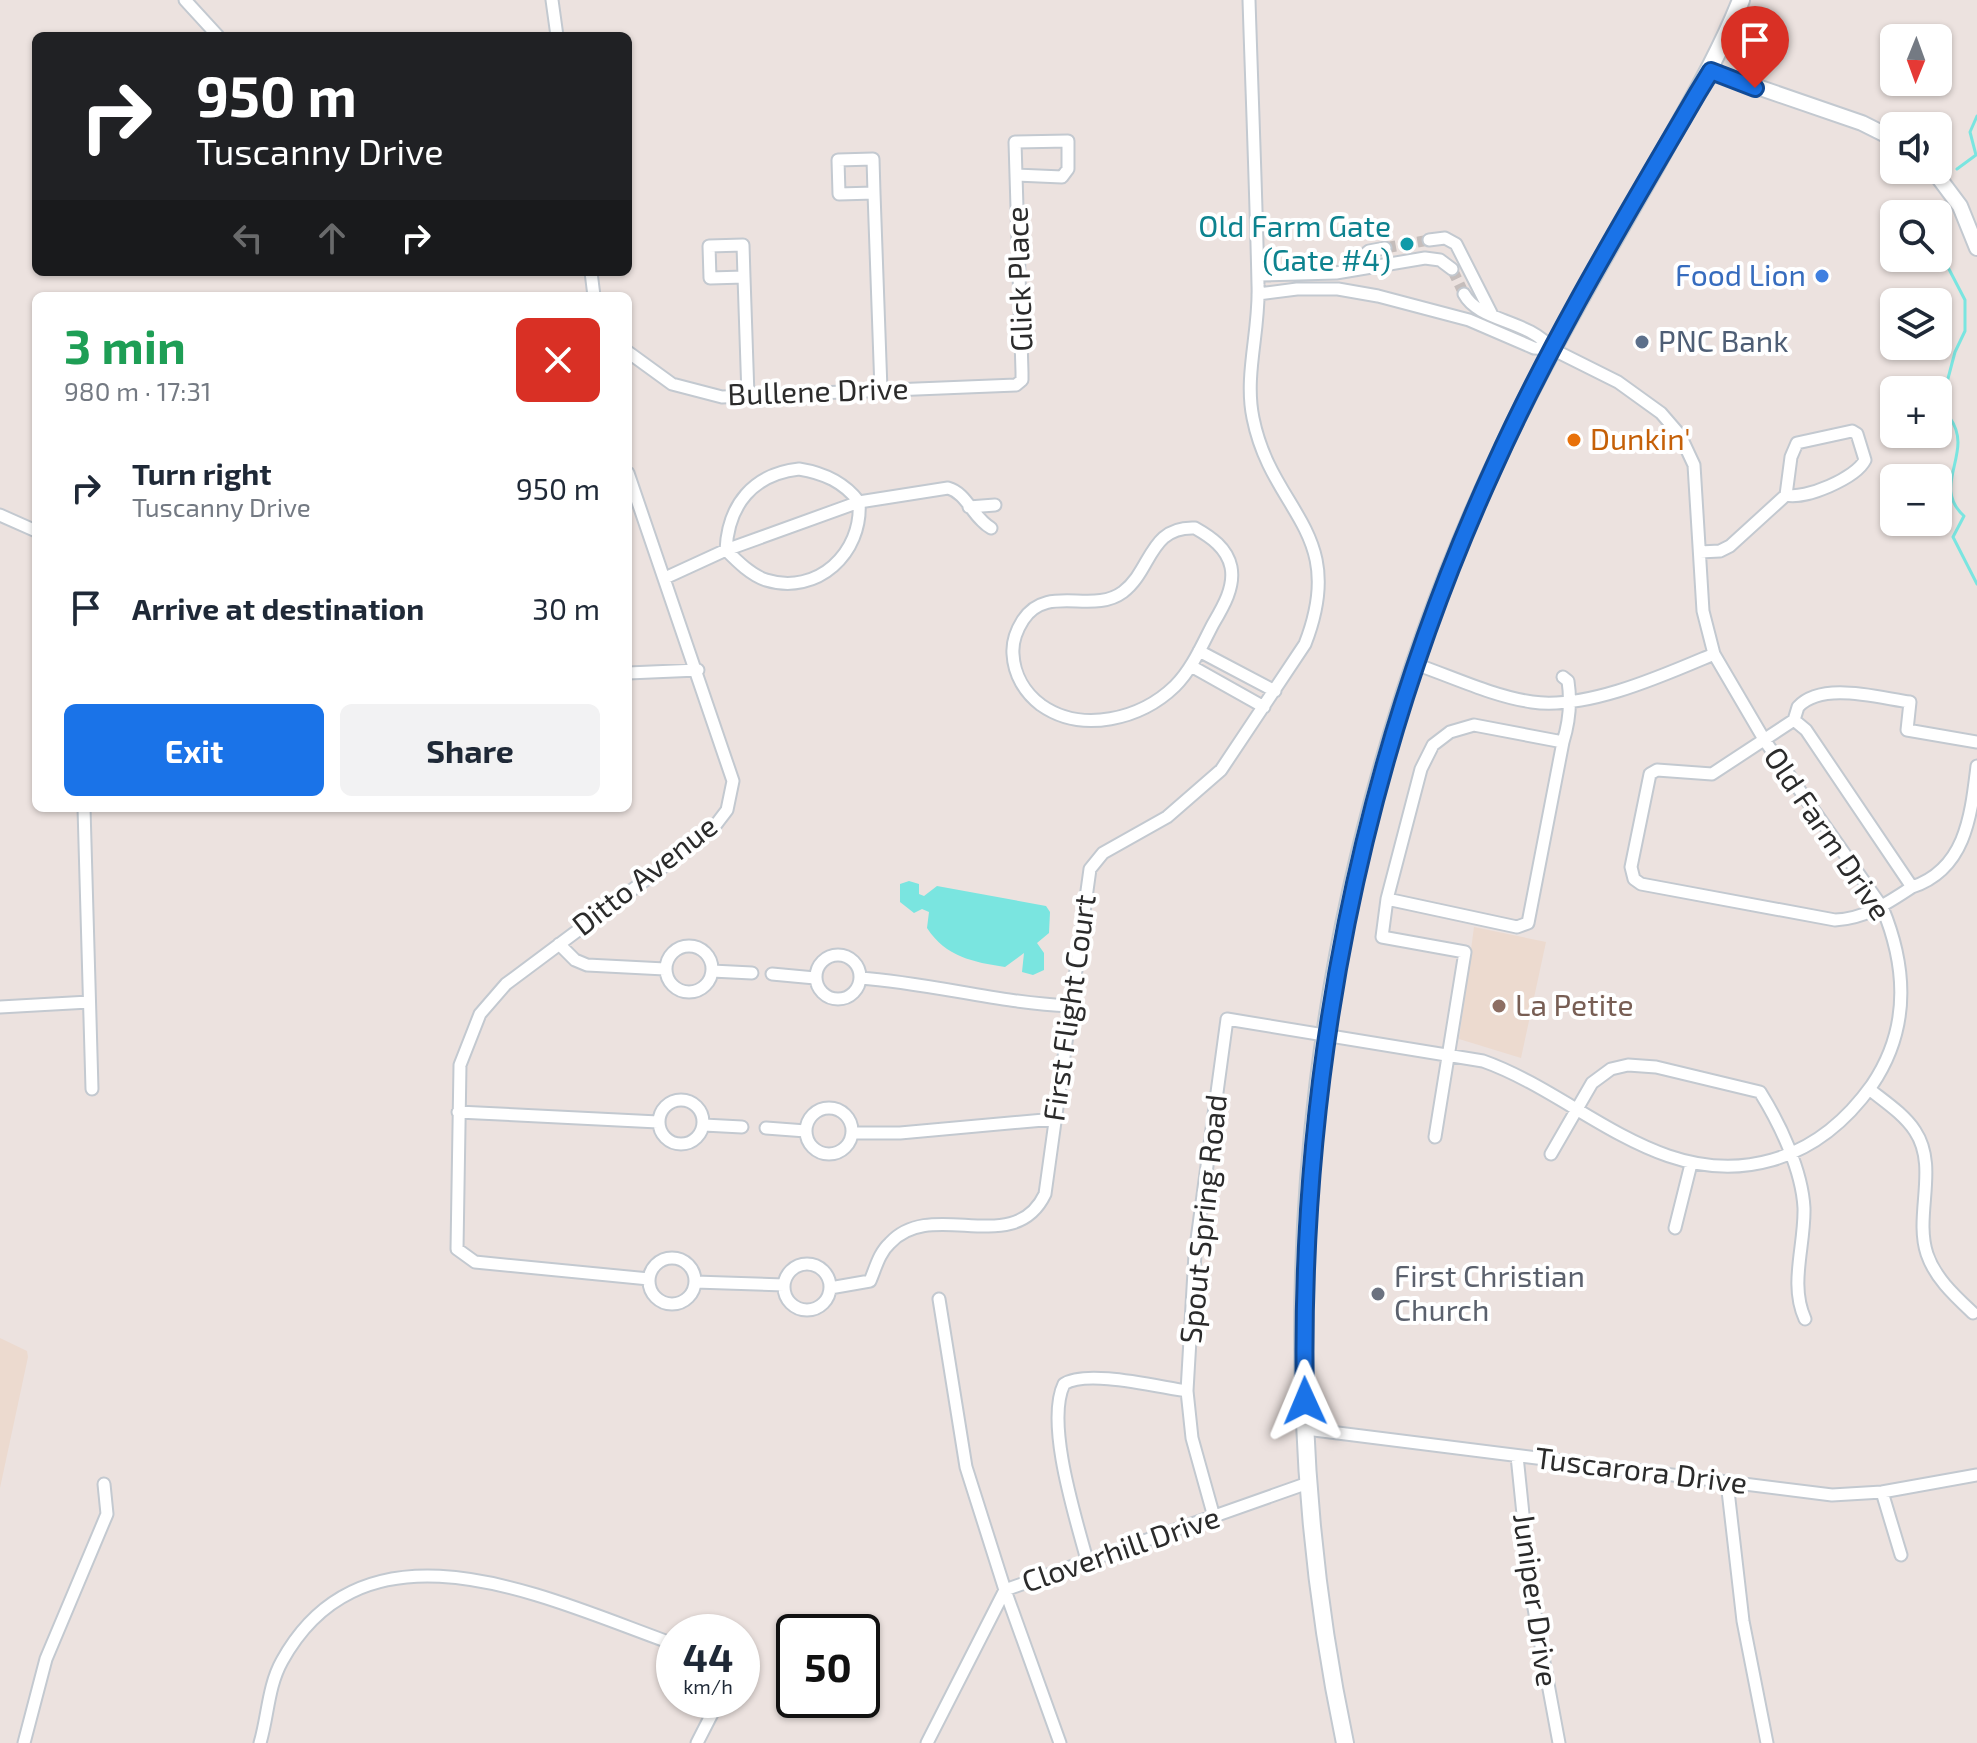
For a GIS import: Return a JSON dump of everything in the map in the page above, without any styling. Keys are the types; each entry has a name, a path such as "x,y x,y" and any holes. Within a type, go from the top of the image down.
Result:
{"main road":[{"path":"1345,1743 1326,1642 1308,1483 1307,1231 1326,1036 1362,847 1415,664 1491,472 1552,349 1711,71 1741,0"}],"street":[{"path":"185,0 214,32"},
{"path":"552,0 556,32"},
{"name":"First Flight Court","path":"830,1288 870,1281 883,1250 902,1233 924,1225 1001,1227 1031,1214 1045,1194 1084,890 1094,861 1167,817 1221,770 1305,644 1311,627 1318,572 1308,533 1269,468 1252,417 1249,387 1258,285 1249,0"},
{"path":"1711,71 1880,132"},
{"name":"Glick Place","path":"1016,175 1062,177 1068,169 1068,141 1015,142 1020,383"},
{"path":"1944,184 1960,206 1977,248"},
{"path":"874,193 881,390"},
{"path":"1429,240 1445,238 1456,244 1492,315"},
{"path":"1344,272 1369,251 1385,248"},
{"path":"1258,285 1425,258 1440,260 1452,269"},
{"path":"744,277 748,396"},
{"path":"1258,285 1338,289 1378,296 1469,320 1534,348 1552,349"},
{"path":"1464,294 1469,304 1541,335 1552,349"},
{"name":"Old Farm Drive","path":"1326,1036 1448,1053 1502,1068 1644,1147 1691,1164 1742,1166 1789,1155 1837,1125 1869,1089 1891,1052 1902,1005 1895,938 1882,907 1765,741 1714,654 1703,611 1694,465 1689,449 1672,424 1618,382 1552,349"},
{"name":"Bullene Drive","path":"632,355 672,384 722,397 1020,383"},
{"path":"1700,552 1720,551 1730,546 1786,495 1791,457 1797,443 1852,431 1857,434 1865,460 1860,469 1808,495 1798,498 1786,495"},
{"path":"782,471 819,472 851,491 859,502 858,526 847,552 827,572 808,581 791,584 763,579 726,550 727,531 739,501 765,478 782,471"},
{"name":"Ditto Avenue","path":"632,484 698,670 733,781 727,810 711,831 506,984 480,1014 463,1051 458,1112 457,1249 461,1255 475,1262 649,1279"},
{"path":"665,578 726,550 859,502 948,488 956,490 980,522 991,528"},
{"path":"969,507 995,505"},
{"path":"0,515 32,529"},
{"path":"1195,528 1219,545 1231,568 1224,604 1191,666 1154,702 1127,715 1101,721 1079,719 1051,712 1031,698 1018,678 1012,645 1028,613 1040,604 1051,600 1106,600 1123,592 1155,543 1177,529 1195,528"},
{"path":"1199,651 1275,691"},
{"path":"1415,664 1513,698 1534,702 1568,702 1608,692 1714,654"},
{"path":"1191,666 1264,707"},
{"path":"632,673 698,670"},
{"path":"1387,899 1517,927 1528,923 1568,726 1568,681 1563,673"},
{"path":"1977,742 1907,730 1910,702 1868,696 1814,697 1798,707 1794,720 1712,774 1657,770 1650,774 1631,867 1634,879 1641,884 1835,920 1854,918 1882,907 1912,887 1933,878 1958,849 1971,817 1977,766"},
{"path":"1794,720 1806,730 1912,887"},
{"path":"1435,1137 1465,952 1382,937 1387,899 1425,757 1433,745 1450,732 1474,725 1563,742"},
{"path":"84,812 92,1089"},
{"path":"559,944 575,960 587,965 665,969"},
{"path":"690,946 702,950 710,959 712,971 708,982 699,990 687,992 668,980 665,969 669,957 678,948 690,946"},
{"path":"838,954 854,961 860,978 848,997 837,999 826,996 818,989 815,978 821,961 838,954"},
{"path":"712,971 752,973"},
{"path":"772,974 815,978"},
{"path":"860,978 901,981 1033,1005 1070,1006"},
{"path":"0,1007 89,1002"},
{"name":"Spout Spring Road","path":"1214,1517 1192,1438 1187,1391 1195,1254 1227,1019 1326,1036"},
{"path":"1551,1154 1592,1083 1611,1069 1628,1065 1656,1067 1760,1092 1789,1155 1803,1199 1796,1299 1805,1319"},
{"path":"1869,1089 1916,1132 1925,1161 1924,1228 1928,1256 1949,1290 1973,1313"},
{"path":"687,1100 700,1109 704,1125 696,1140 680,1145 664,1138 658,1122 664,1107 671,1102 687,1100"},
{"path":"830,1108 846,1116 852,1133 848,1144 828,1154 817,1150 809,1142 806,1131 813,1114 830,1108"},
{"path":"458,1112 658,1122"},
{"path":"852,1133 900,1133 1055,1119"},
{"path":"704,1125 742,1127"},
{"path":"766,1128 806,1131"},
{"path":"1675,1228 1691,1164"},
{"path":"673,1258 689,1265 695,1282 687,1298 670,1304 654,1296 649,1279 657,1263 673,1258"},
{"path":"808,1264 824,1272 830,1288 822,1304 805,1310 790,1302 784,1285 792,1270 808,1264"},
{"path":"695,1282 784,1285"},
{"path":"939,1299 966,1467 1005,1590 1060,1743"},
{"path":"1087,1560 1063,1473 1060,1419 1064,1384 1072,1379 1105,1380 1187,1391"},
{"name":"Tuscarora Drive","path":"1306,1429 1832,1495 1882,1492 1977,1475"},
{"name":"Juniper Drive","path":"1517,1456 1531,1592 1559,1743"},
{"path":"1727,1482 1743,1621 1767,1743"},
{"name":"Cloverhill Drive","path":"927,1743 1005,1590 1308,1483"},
{"path":"24,1743 46,1659 107,1514 104,1484"},
{"path":"1882,1492 1901,1555"},
{"path":"260,1743 271,1688 281,1663 298,1635 341,1597 364,1584 390,1578 479,1580 512,1587 656,1638"},
{"path":"697,1743 710,1718"}],"shaded area":[{"name":"La Petite","path":"1474,927 1546,942 1521,1058 1459,1039"},
{"path":"0,1338 27,1351 28,1357 0,1488"}],"water":[{"path":"909,881 919,884 919,894 924,896 937,886 1046,906 1050,912 1049,933 1037,943 1044,953 1044,970 1033,975 1022,972 1024,953 1005,967 971,960 952,952 927,928 929,912 922,909 914,913 900,902 900,884"}],"waterway":[{"path":"1957,169 1976,155 1970,132 1977,116"},
{"path":"1949,376 1965,331 1965,300 1950,272"},
{"path":"1952,422 1958,444 1951,493 1964,516 1953,537 1977,584"}],"tunnel":[{"path":"1385,248 1429,240"},
{"path":"1452,269 1464,294"}],"place":[{"name":"Old Farm Gate (Gate #4)","path":"1407,244"},
{"name":"Food Lion","path":"1822,276"},
{"name":"PNC Bank","path":"1642,342"},
{"name":"Dunkin'","path":"1574,440"},
{"name":"La Petite","path":"1499,1006"},
{"name":"First Christian Church","path":"1378,1294"}],"route":[{"path":"1305,1401 1307,1231 1315,1124 1334,981 1362,847 1415,664 1491,472 1545,361 1697,94 1711,71 1755,88"}]}
